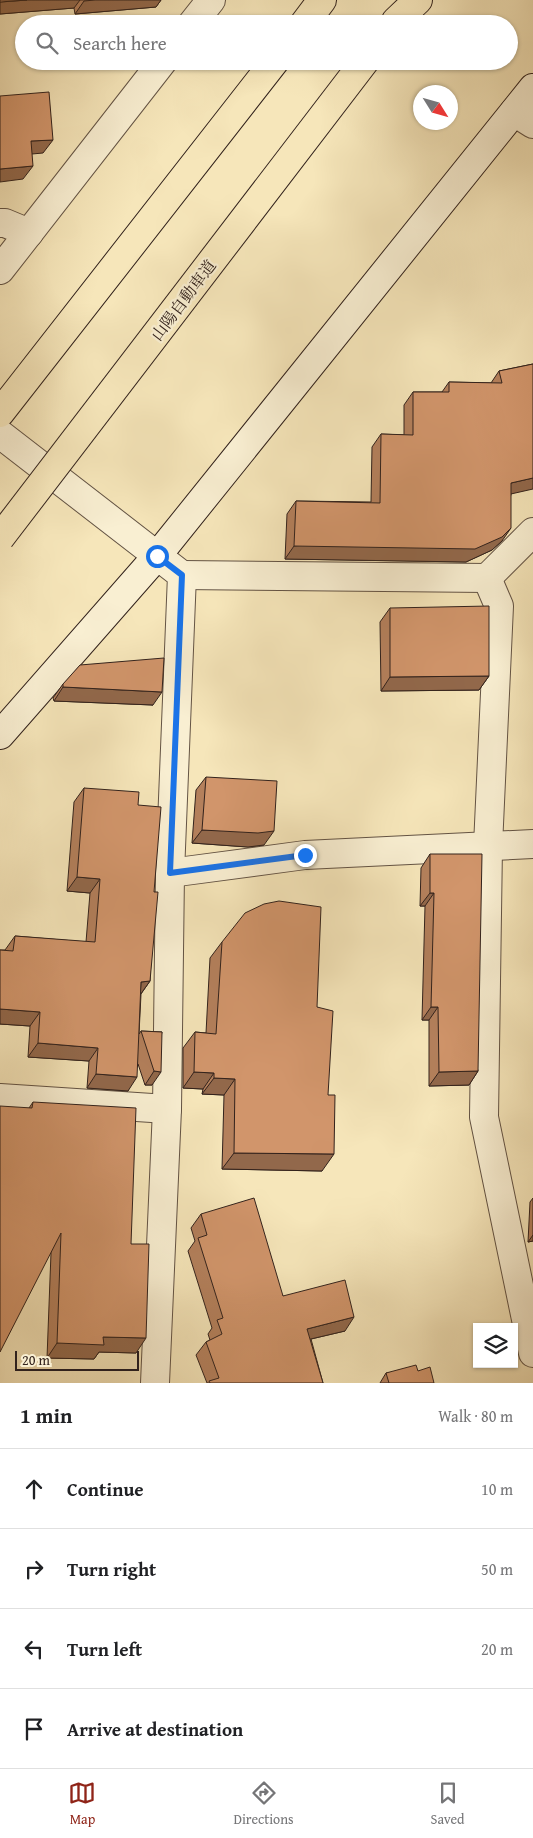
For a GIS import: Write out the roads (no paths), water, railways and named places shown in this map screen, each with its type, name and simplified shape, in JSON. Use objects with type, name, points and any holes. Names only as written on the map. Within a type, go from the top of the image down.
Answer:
[{"type":"highway","points":[[311,15],[322,0]]},
{"type":"highway","points":[[401,15],[412,0]]},
{"type":"highway","points":[[403,15],[418,0]]},
{"type":"highway","points":[[0,412],[267,70]]},
{"type":"highway","name":"山陽自動車道","points":[[0,538],[358,70]]},
{"type":"street","points":[[199,15],[211,0]]},
{"type":"street","points":[[0,270],[156,70]]},
{"type":"street","points":[[0,735],[157,556],[524,118],[533,88]]},
{"type":"street","points":[[0,223],[5,223],[29,233]]},
{"type":"street","points":[[0,434],[182,575],[487,578],[533,532]]},
{"type":"street","points":[[156,1383],[168,1109],[170,873],[182,575]]},
{"type":"street","points":[[487,578],[499,606],[488,846],[484,1117],[533,1353]]},
{"type":"street","points":[[170,873],[305,855],[533,844]]},
{"type":"street","points":[[0,1098],[168,1109]]}]
